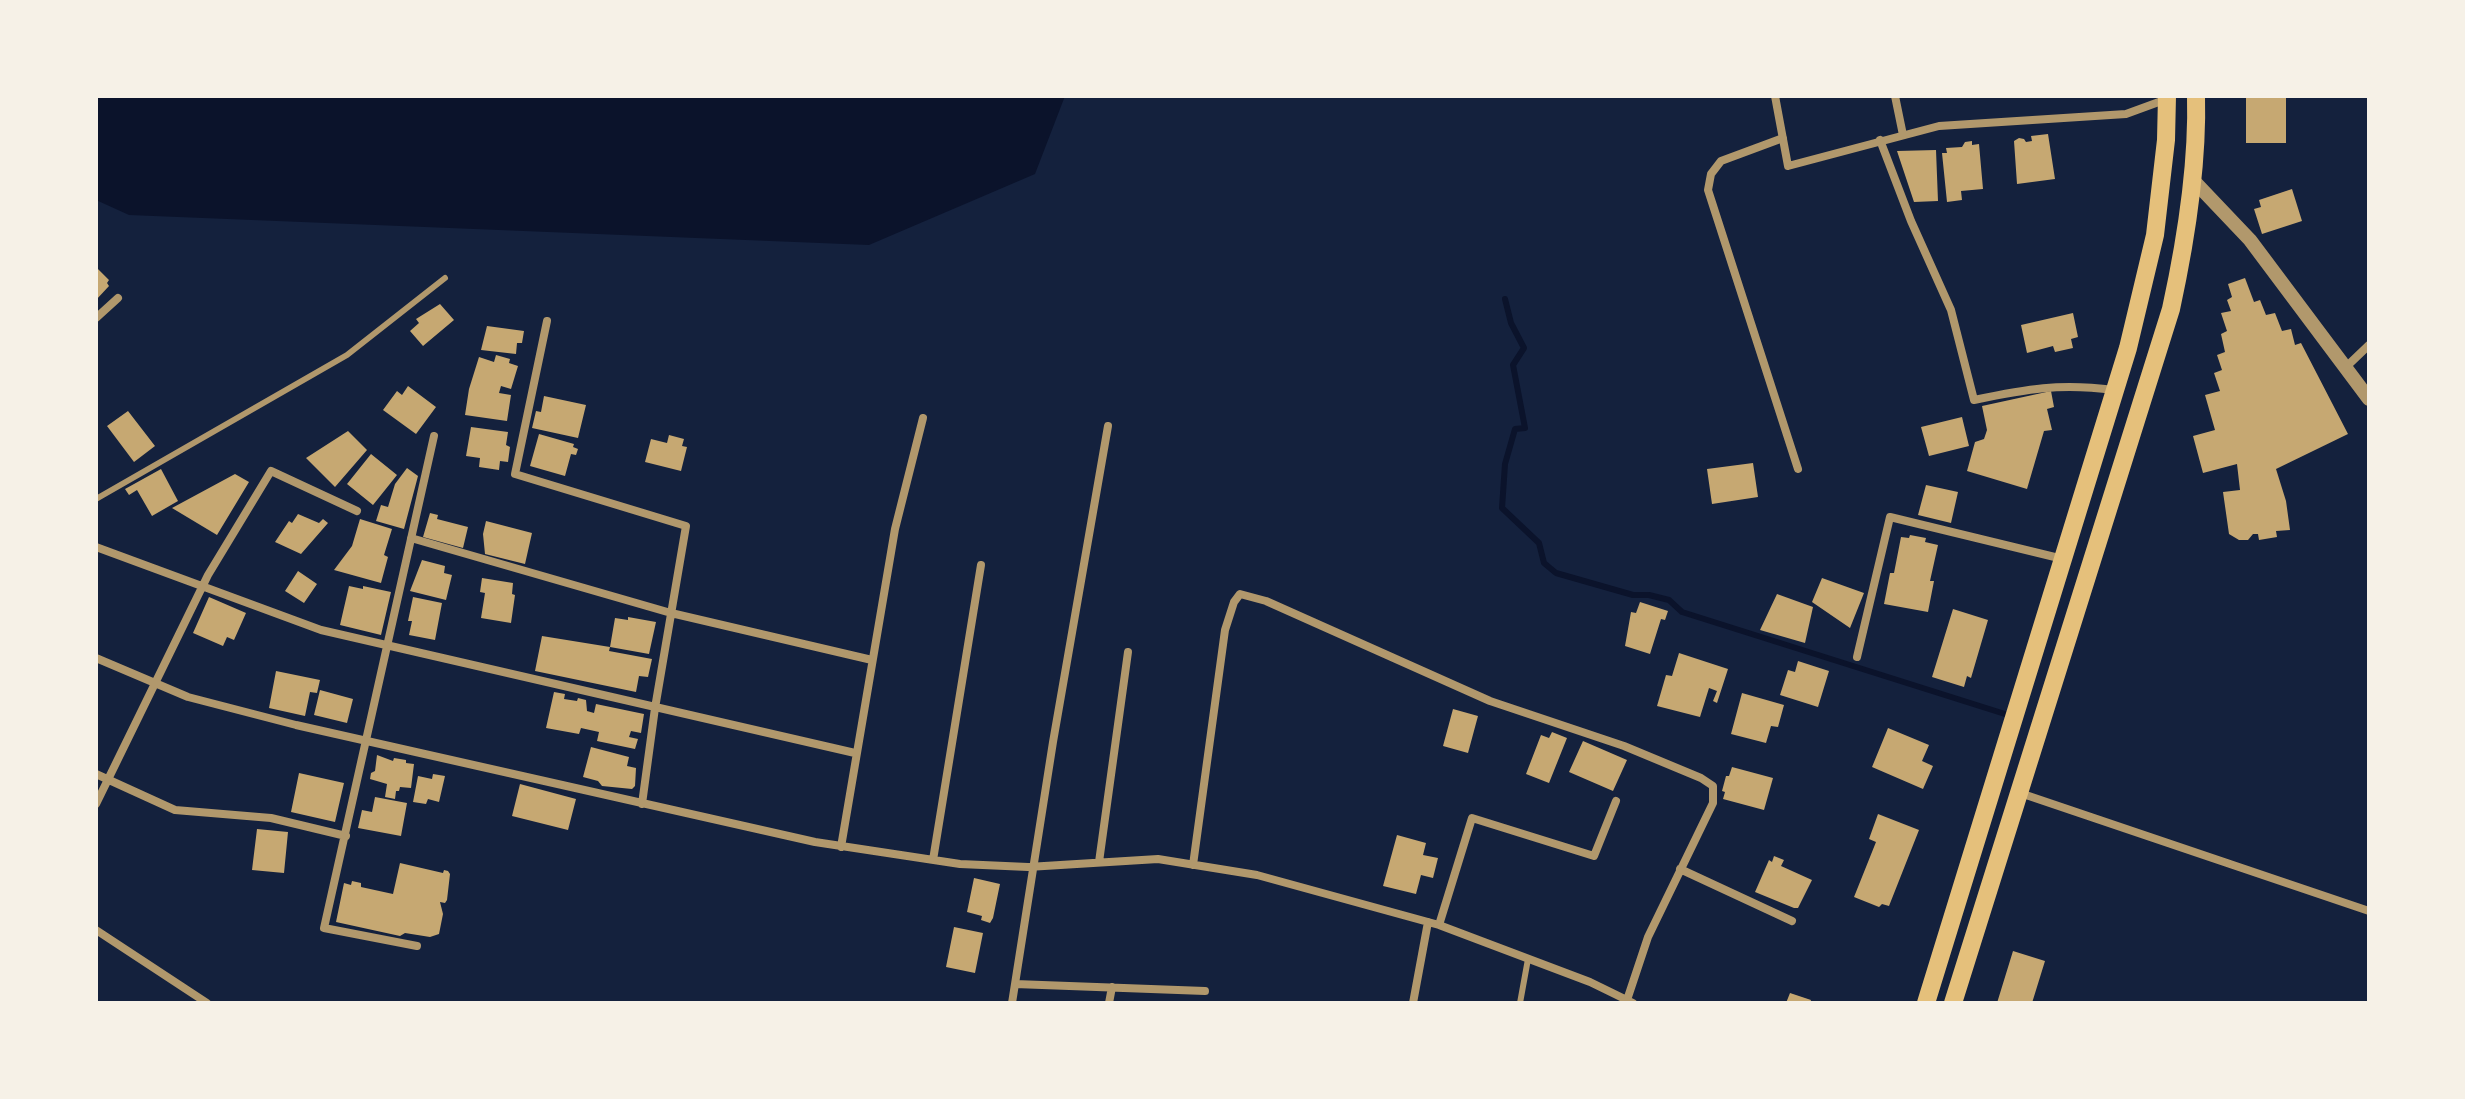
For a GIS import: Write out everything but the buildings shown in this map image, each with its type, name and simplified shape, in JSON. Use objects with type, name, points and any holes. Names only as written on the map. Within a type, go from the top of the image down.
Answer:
[{"type":"highway","points":[[1953,1003],[2171,309],[2183,253],[2192,179],[2196,96]]},
{"type":"highway","points":[[1926,1003],[2128,348],[2155,235],[2166,140],[2167,98]]},
{"type":"street","points":[[1775,96],[1788,166],[1939,126],[2126,114],[2167,98]]},
{"type":"street","points":[[1895,96],[1903,135]]},
{"type":"street","points":[[1783,138],[1721,161],[1711,174],[1708,190],[1798,469]]},
{"type":"street","points":[[1880,140],[1911,221],[1951,310],[1974,400],[2031,388],[2076,385],[2115,390]]},
{"type":"street","points":[[2192,179],[2250,240],[2369,399]]},
{"type":"street","points":[[96,318],[118,298]]},
{"type":"street","points":[[547,321],[515,474],[686,526],[642,804]]},
{"type":"street","points":[[2346,367],[2369,345]]},
{"type":"street","points":[[841,847],[895,529],[923,418]]},
{"type":"street","points":[[1012,1003],[1108,426]]},
{"type":"street","points":[[417,946],[324,928],[434,436]]},
{"type":"street","points":[[96,804],[203,586],[271,471],[357,511]]},
{"type":"street","points":[[1857,657],[1890,517],[2064,559]]},
{"type":"street","points":[[411,538],[671,613],[872,660]]},
{"type":"street","points":[[96,547],[321,630],[855,753]]},
{"type":"street","points":[[933,860],[981,565]]},
{"type":"street","points":[[96,658],[188,697],[642,804],[841,847],[933,860],[1034,866],[1158,859],[1193,865],[1257,875],[1439,925],[1590,982],[1630,1002],[1648,937],[1713,803],[1713,786],[1701,778],[1591,734],[1490,701],[1266,601],[1240,594],[1234,602],[1225,630],[1193,865]]},
{"type":"street","points":[[1099,862],[1128,652]]},
{"type":"street","points":[[96,774],[175,810],[271,818],[346,836]]},
{"type":"street","points":[[2019,793],[2369,911]]},
{"type":"street","points":[[1439,925],[1472,818],[1594,856],[1616,801]]},
{"type":"street","points":[[1680,869],[1792,921]]},
{"type":"street","points":[[1413,1003],[1428,922]]},
{"type":"street","points":[[96,930],[207,1003]]},
{"type":"street","points":[[1015,984],[1205,991]]},
{"type":"street","points":[[1109,1003],[1112,987]]},
{"type":"lane","points":[[96,499],[347,355],[445,278]]},
{"type":"lane","points":[[1520,1003],[1528,959]]},
{"type":"water","points":[[96,96],[1065,96],[1035,174],[869,245],[129,215],[96,200]]},
{"type":"waterway","points":[[1505,299],[1511,323],[1524,348],[1513,365],[1525,428],[1515,429],[1505,464],[1502,508],[1539,543],[1544,563],[1556,573],[1633,595],[1669,600],[1682,612],[2005,714]]}]
